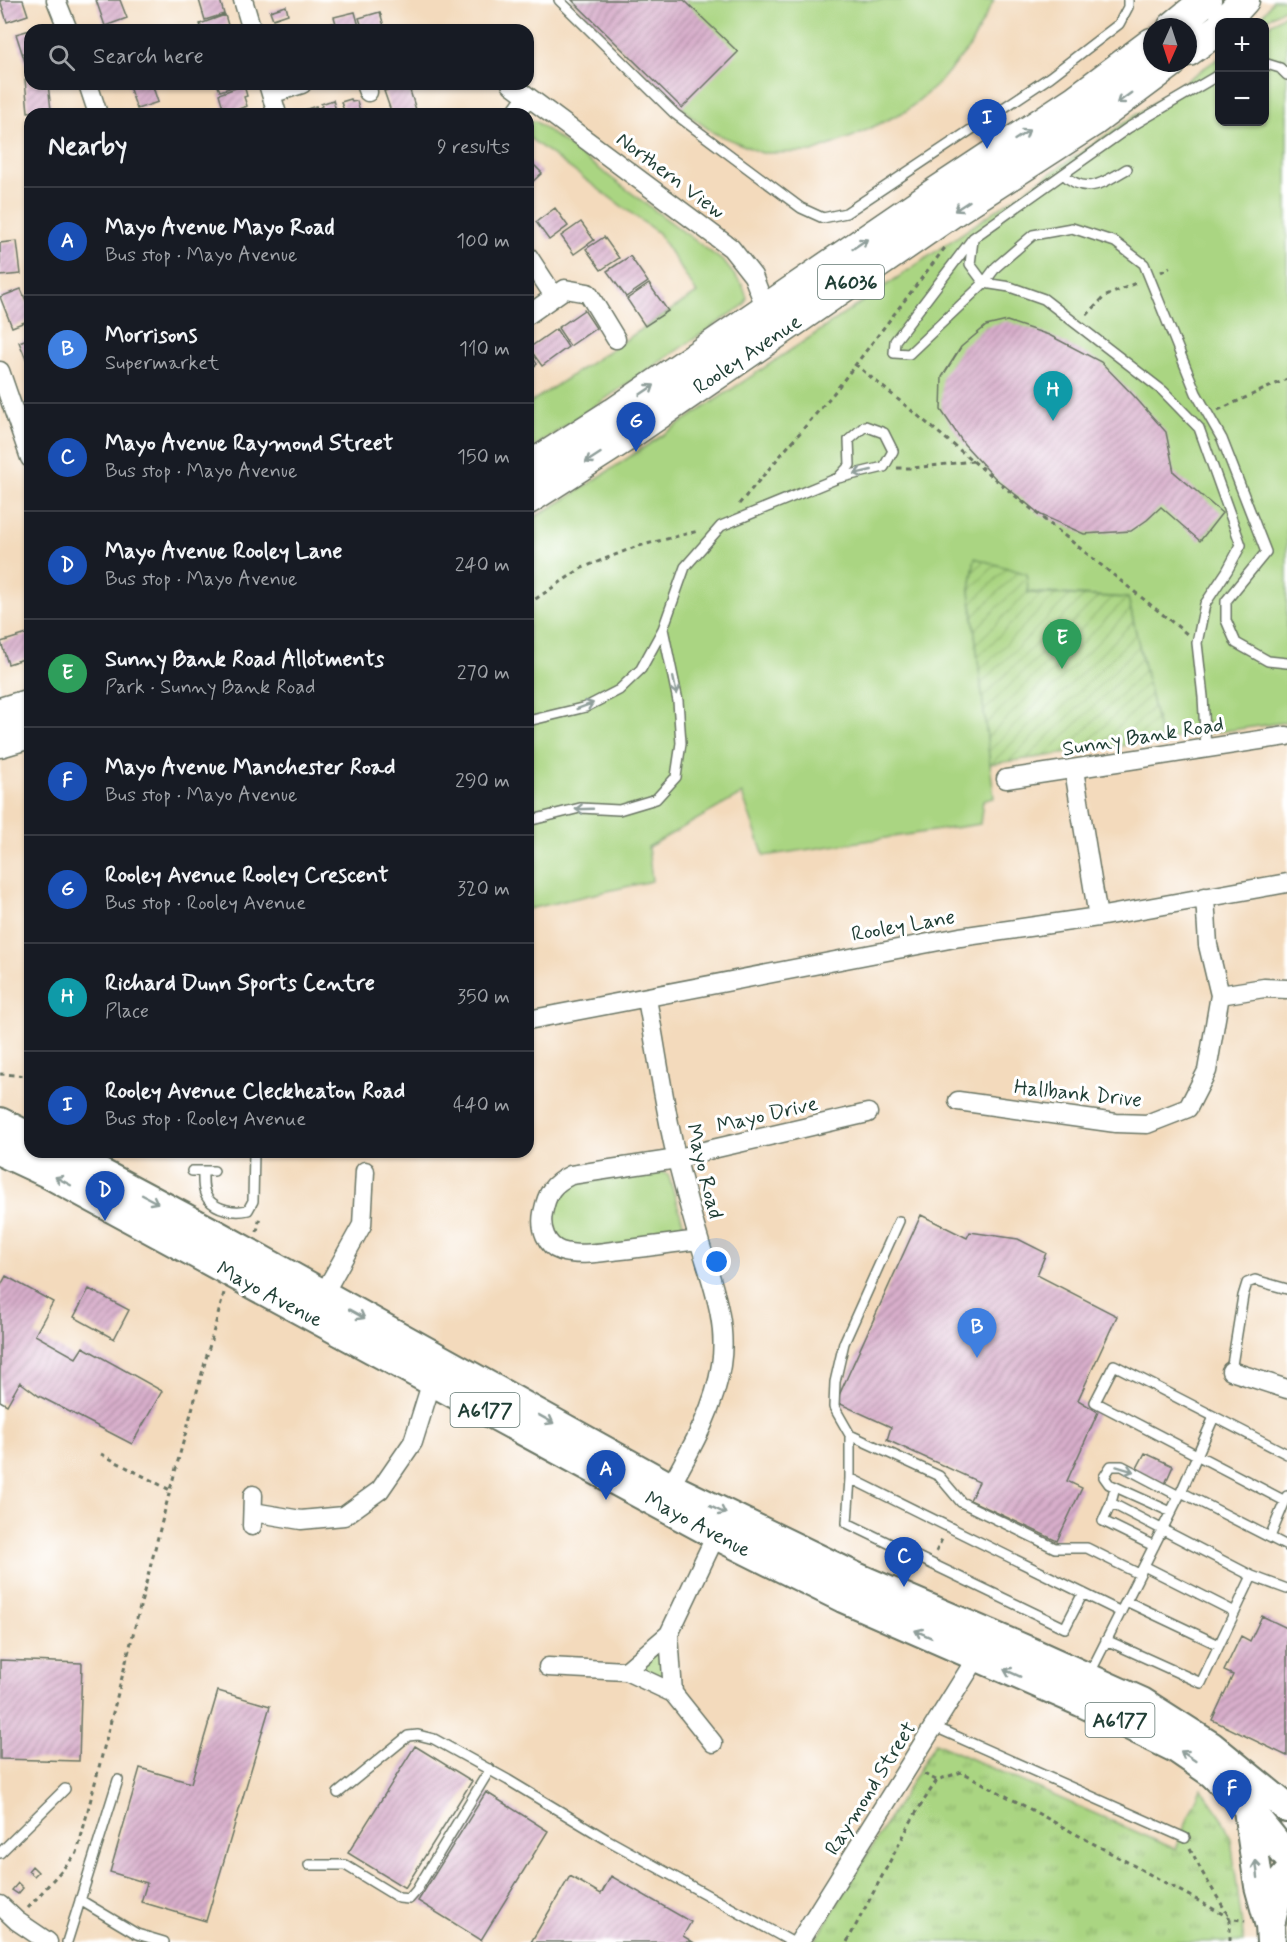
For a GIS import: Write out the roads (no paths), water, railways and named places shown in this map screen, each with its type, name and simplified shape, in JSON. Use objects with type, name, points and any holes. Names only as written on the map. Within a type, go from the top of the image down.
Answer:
[{"type":"highway","points":[[1185,18],[1206,0]]},
{"type":"highway","points":[[1228,18],[1244,0]]},
{"type":"highway","points":[[1197,45],[1215,32]]},
{"type":"highway","name":"Rooley Avenue","points":[[534,464],[614,413],[938,191],[1076,100],[1143,50]]},
{"type":"highway","name":"Rooley Avenue","points":[[534,495],[631,433],[944,218],[1074,150],[1162,72]]},
{"type":"highway","points":[[0,713],[24,706]]},
{"type":"highway","points":[[0,742],[24,735]]},
{"type":"main road","points":[[0,1120],[24,1125]]},
{"type":"main road","points":[[0,1120],[24,1134]]},
{"type":"main road","name":"Mayo Avenue","points":[[0,1151],[45,1172],[716,1535],[843,1598],[1081,1702],[1177,1749],[1212,1773],[1248,1808],[1287,1856]]},
{"type":"main road","name":"Mayo Avenue","points":[[95,1162],[323,1295],[670,1487],[855,1576],[1142,1702],[1211,1746],[1287,1808]]},
{"type":"main road","points":[[1248,1808],[1270,1934]]},
{"type":"main road","points":[[1270,1934],[1280,1882],[1287,1875]]},
{"type":"street","points":[[56,0],[66,24]]},
{"type":"street","points":[[243,0],[250,24]]},
{"type":"street","points":[[90,90],[96,108]]},
{"type":"street","points":[[269,90],[275,108]]},
{"type":"street","name":"Northern View","points":[[518,90],[731,248],[753,276],[766,309]]},
{"type":"street","points":[[519,108],[527,97]]},
{"type":"street","points":[[534,265],[554,296]]},
{"type":"street","points":[[534,311],[565,289],[588,293],[616,339]]},
{"type":"street","points":[[0,371],[24,441]]},
{"type":"street","name":"Sunny Bank Road","points":[[1006,779],[1287,736]]},
{"type":"street","points":[[1074,770],[1098,917]]},
{"type":"street","name":"Rooley Lane","points":[[534,1019],[960,937],[1098,917],[1287,883]]},
{"type":"street","name":"Hallbank Drive","points":[[958,1101],[1116,1123],[1147,1124],[1188,1108],[1207,1071],[1220,995],[1208,945],[1205,897]]},
{"type":"street","points":[[1220,995],[1264,988],[1287,989]]},
{"type":"street","name":"Mayo Road","points":[[646,999],[677,1159],[699,1240],[714,1284],[720,1315],[721,1365],[709,1408],[692,1448],[670,1487]]},
{"type":"street","name":"Mayo Drive","points":[[699,1240],[585,1254],[560,1251],[548,1241],[542,1227],[546,1198],[555,1182],[571,1175],[677,1159],[868,1113]]},
{"type":"street","points":[[323,1295],[362,1225],[365,1171]]},
{"type":"street","points":[[1231,1371],[1287,1389]]},
{"type":"street","points":[[253,1511],[301,1520],[344,1516],[380,1491],[412,1442],[432,1381]]},
{"type":"street","points":[[626,1671],[669,1634],[716,1535]]},
{"type":"street","points":[[669,1634],[673,1693]]},
{"type":"street","name":"Raymond Street","points":[[799,1942],[935,1727],[976,1657]]},
{"type":"street","points":[[548,1667],[626,1671],[673,1693],[713,1743]]},
{"type":"street","points":[[0,1905],[17,1921],[48,1942]]},
{"type":"lane","points":[[559,0],[675,114],[801,208],[823,218],[846,213],[1050,77],[1119,24],[1130,2]]},
{"type":"lane","points":[[1269,65],[1280,68],[1287,75]]},
{"type":"lane","points":[[1215,77],[1128,128],[1074,150],[1063,174],[973,238],[895,341],[894,353],[909,354],[984,283],[996,267],[1033,235],[1072,228],[1115,242],[1144,264],[1196,393],[1221,439],[1266,552],[1226,601],[1226,620],[1236,643],[1268,661],[1287,663]]},
{"type":"lane","points":[[1063,174],[1073,184],[1085,186],[1102,183],[1127,169]]},
{"type":"lane","points":[[973,238],[970,264],[984,283],[1010,287],[1044,299],[1163,391],[1199,428],[1241,545],[1205,604],[1197,642],[1206,748]]},
{"type":"lane","points":[[1199,428],[1208,415]]},
{"type":"lane","points":[[534,720],[586,707],[619,690],[641,669],[663,629],[686,567],[721,526],[838,478],[884,467],[893,451],[884,433],[865,426],[849,440],[850,465],[838,478]]},
{"type":"lane","points":[[534,820],[580,808],[619,810],[656,799],[676,777],[681,732],[678,701],[663,629]]},
{"type":"lane","points":[[203,1171],[203,1188],[208,1199],[221,1208],[239,1212],[248,1210],[253,1201],[254,1158]]},
{"type":"lane","points":[[192,1171],[214,1171]]},
{"type":"lane","points":[[900,1221],[844,1343],[837,1372],[834,1407],[850,1435],[850,1478],[846,1523],[1065,1628],[1083,1593]]},
{"type":"lane","points":[[1231,1371],[1247,1283],[1255,1280],[1287,1289]]},
{"type":"lane","points":[[1270,1537],[1286,1499],[1095,1402],[1114,1365],[1287,1454]]},
{"type":"lane","points":[[1088,1678],[1180,1494],[1214,1417]]},
{"type":"lane","points":[[850,1435],[939,1476],[961,1502],[1055,1548],[1087,1548],[1235,1612]]},
{"type":"lane","points":[[1171,1512],[1109,1484],[1104,1477],[1112,1466],[1122,1466],[1287,1546]]},
{"type":"lane","points":[[850,1478],[1121,1612]]},
{"type":"lane","points":[[1115,1487],[1103,1521],[1154,1546]]},
{"type":"lane","points":[[1111,1503],[1252,1576],[1287,1589]]},
{"type":"lane","points":[[1106,1640],[1201,1683],[1252,1576]]},
{"type":"lane","points":[[1126,1602],[1219,1646]]},
{"type":"lane","points":[[935,1727],[1185,1838]]},
{"type":"lane","points":[[338,1793],[408,1736],[418,1735],[434,1739],[606,1839],[792,1942]]},
{"type":"lane","points":[[309,1865],[345,1864],[399,1898],[409,1899],[490,1770]]},
{"type":"lane","points":[[67,1942],[118,1780]]},
{"type":"lane","points":[[0,1852],[65,1789]]},
{"type":"lane","points":[[80,1900],[136,1934],[164,1942]]},
{"type":"place","name":"Rooley Avenue Cleckheaton Road","points":[[987,149]]},
{"type":"place","name":"Richard Dunn Sports Centre","points":[[1053,421]]},
{"type":"place","name":"Rooley Avenue Rooley Crescent","points":[[636,452]]},
{"type":"place","name":"Sunny Bank Road Allotments","points":[[1062,669]]},
{"type":"place","name":"Mayo Avenue Rooley Lane","points":[[105,1221]]},
{"type":"place","name":"Morrisons","points":[[977,1358]]},
{"type":"place","name":"Mayo Avenue Mayo Road","points":[[606,1500]]},
{"type":"place","name":"Mayo Avenue Raymond Street","points":[[904,1587]]},
{"type":"place","name":"Mayo Avenue Manchester Road","points":[[1232,1820]]}]
